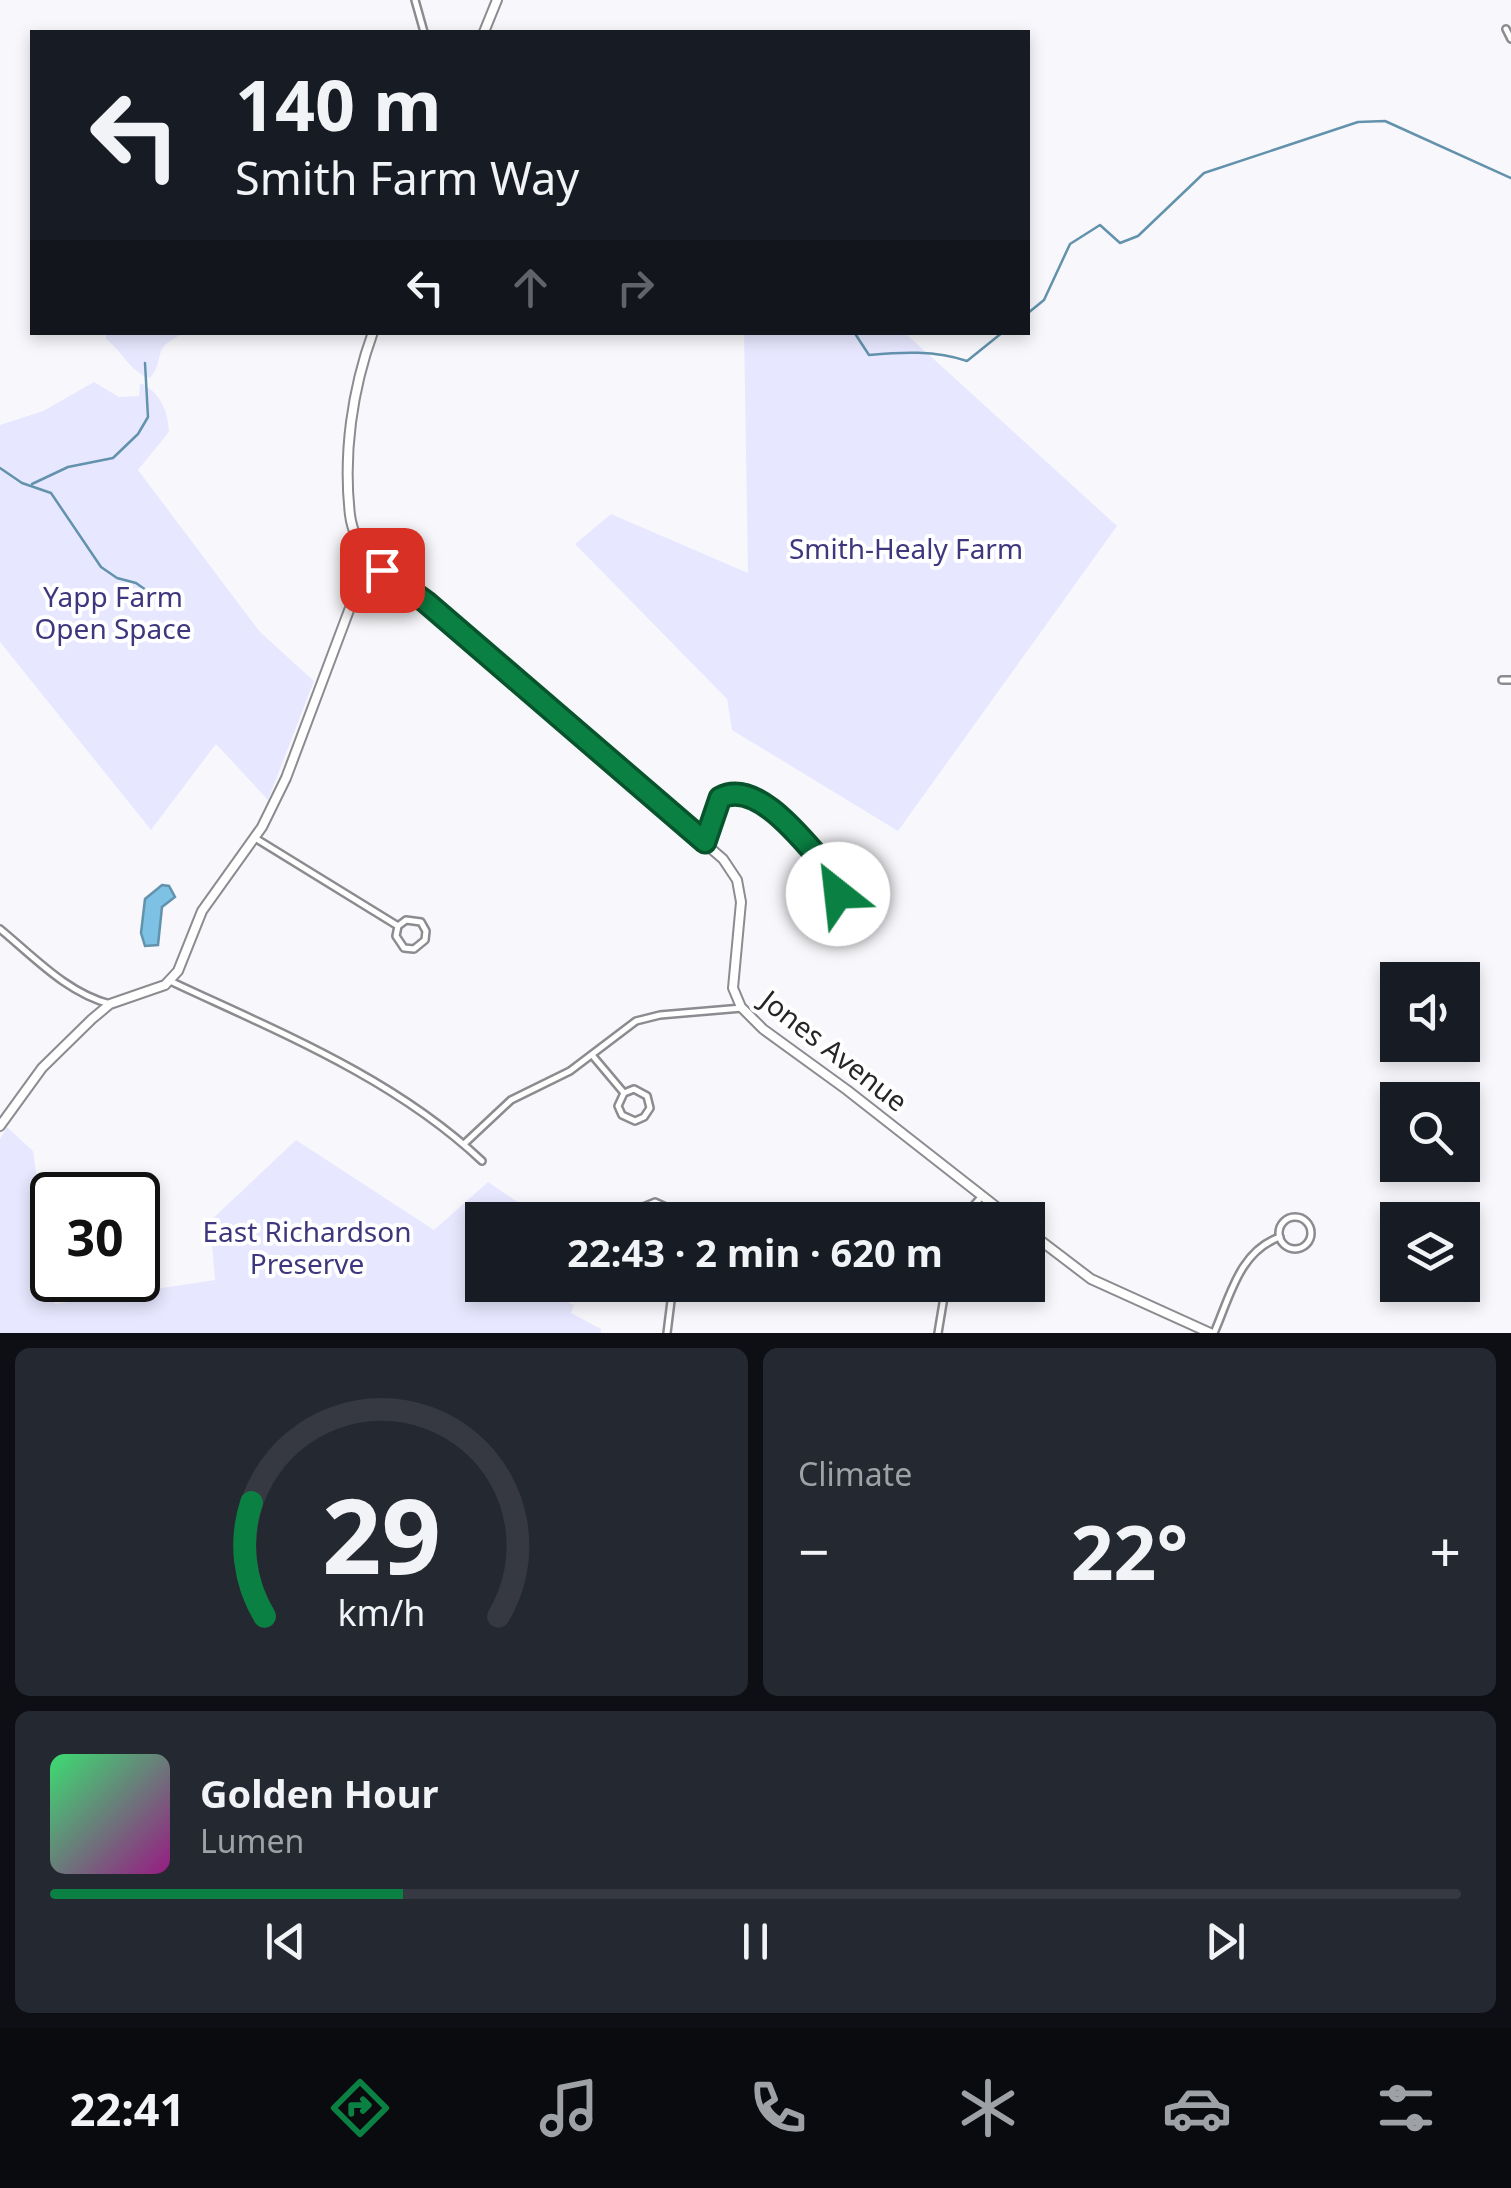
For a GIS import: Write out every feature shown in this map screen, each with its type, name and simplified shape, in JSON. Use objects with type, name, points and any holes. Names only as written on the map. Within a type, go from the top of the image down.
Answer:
[{"type":"street","points":[[414,0],[423,30]]},
{"type":"street","points":[[485,30],[498,0]]},
{"type":"street","points":[[1506,29],[1511,38]]},
{"type":"street","points":[[0,1126],[42,1068],[110,1004],[140,996],[178,971],[210,898],[255,838],[286,778],[364,574],[364,556],[351,526],[347,494],[354,396],[372,335]]},
{"type":"street","name":"Jones Avenue","points":[[364,556],[426,602],[723,859],[736,880],[742,902],[733,988],[742,1008],[762,1028],[990,1202]]},
{"type":"street","points":[[1502,680],[1511,680]]},
{"type":"street","points":[[705,842],[720,798],[740,793],[785,820],[826,866]]},
{"type":"street","points":[[255,838],[398,926]]},
{"type":"street","points":[[835,862],[849,866],[854,876],[849,890],[838,894],[828,891],[821,876],[826,866],[835,862]]},
{"type":"street","points":[[406,920],[416,920],[426,930],[425,940],[414,949],[404,948],[396,936],[398,926],[406,920]]},
{"type":"street","points":[[0,929],[75,990],[110,1004]]},
{"type":"street","points":[[169,980],[328,1055],[420,1111],[482,1162]]},
{"type":"street","points":[[464,1144],[511,1100],[559,1078],[630,1024],[644,1018],[742,1008]]},
{"type":"street","points":[[592,1055],[624,1093]]},
{"type":"street","points":[[634,1089],[645,1093],[650,1102],[644,1118],[635,1121],[622,1115],[618,1106],[624,1093],[634,1089]]},
{"type":"street","points":[[977,1202],[982,1196]]},
{"type":"street","points":[[1289,1218],[1302,1218],[1310,1228],[1309,1240],[1300,1248],[1288,1246],[1280,1237],[1280,1227],[1289,1218]]},
{"type":"street","points":[[1045,1245],[1090,1279],[1212,1333],[1249,1255],[1261,1244],[1280,1237]]},
{"type":"street","points":[[667,1333],[671,1302]]},
{"type":"street","points":[[938,1333],[943,1302]]},
{"type":"green space","points":[[106,335],[182,335],[163,348],[150,378],[132,367]]},
{"type":"green space","name":"Smith-Healy Farm","points":[[744,335],[907,335],[1117,526],[898,831],[732,730],[727,699],[575,544],[611,514],[748,573]]},
{"type":"green space","name":"Yapp Farm Open Space","points":[[94,382],[119,397],[139,396],[140,383],[158,397],[165,409],[169,432],[138,470],[260,632],[314,681],[268,800],[216,744],[151,830],[0,642],[0,425],[43,411]]},
{"type":"green space","name":"East Richardson Preserve","points":[[7,1127],[33,1151],[36,1172],[30,1172],[30,1302],[160,1302],[160,1288],[215,1280],[210,1221],[296,1140],[434,1230],[465,1202],[465,1302],[567,1302],[574,1305],[571,1313],[601,1329],[601,1333],[0,1333],[0,1139]]},
{"type":"green space","name":"East Richardson Preserve","points":[[488,1182],[517,1202],[466,1202]]},
{"type":"water","points":[[162,885],[169,886],[175,897],[162,907],[158,945],[145,946],[141,933],[145,899]]},
{"type":"waterway","points":[[1030,311],[1044,300],[1070,244],[1100,225],[1120,243],[1138,236],[1204,173],[1358,122],[1385,121],[1511,178]]},
{"type":"waterway","points":[[856,335],[869,355],[930,353],[967,361],[999,335]]},
{"type":"waterway","points":[[32,484],[68,467],[113,458],[138,434],[148,417],[145,363]]},
{"type":"waterway","points":[[0,468],[22,483],[51,493],[101,567],[117,578],[136,583],[167,605]]},
{"type":"route","points":[[382,570],[426,602],[705,842],[720,798],[740,793],[785,820],[826,866],[821,876],[824,887],[838,894]]}]
